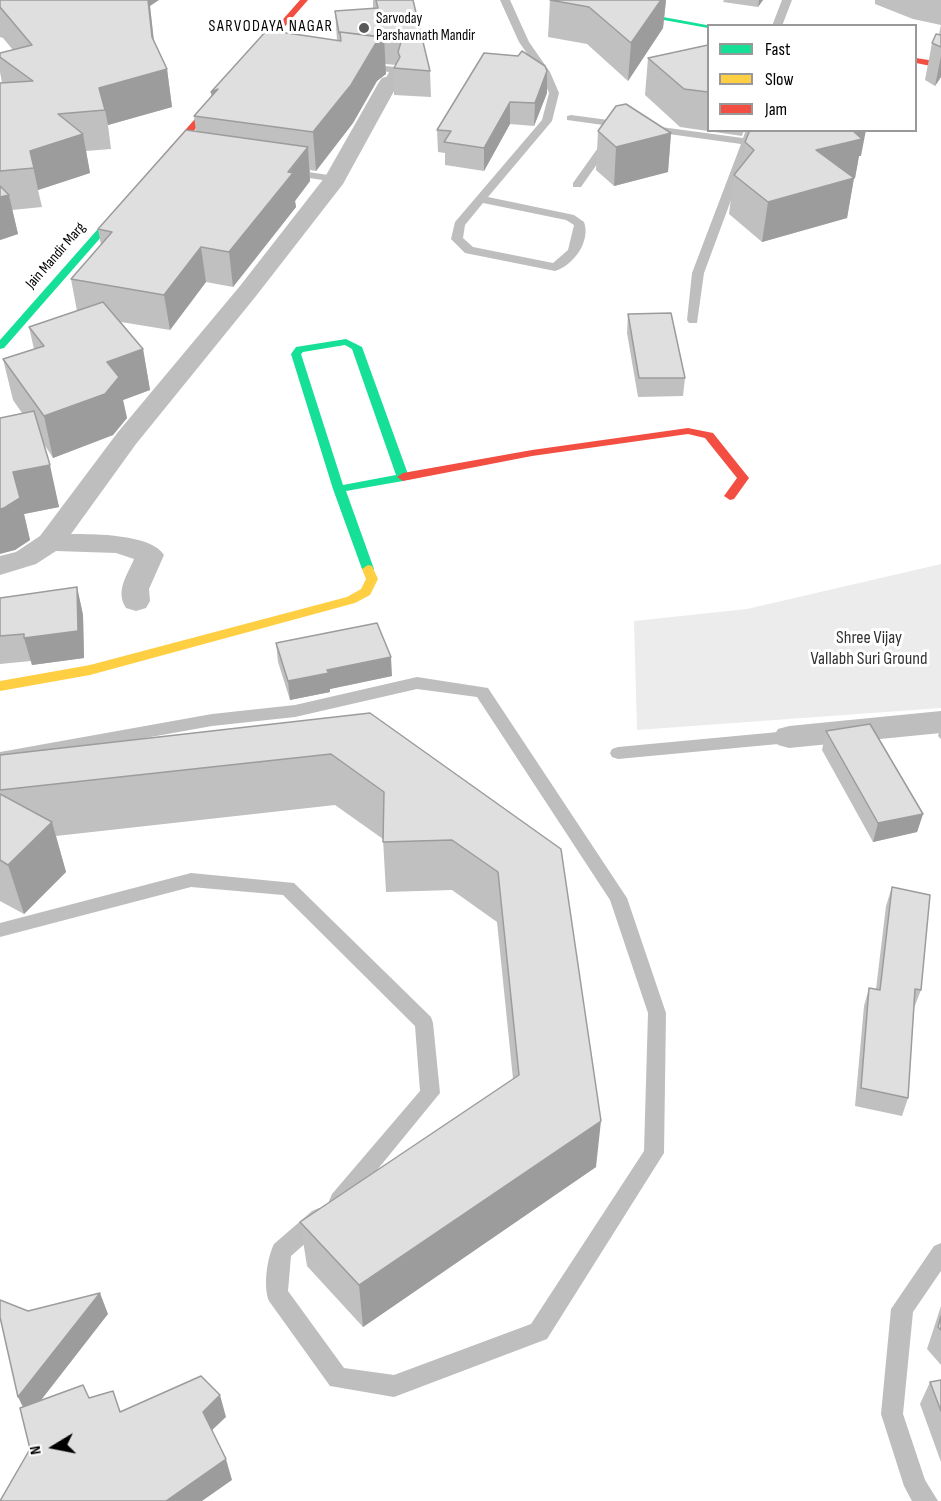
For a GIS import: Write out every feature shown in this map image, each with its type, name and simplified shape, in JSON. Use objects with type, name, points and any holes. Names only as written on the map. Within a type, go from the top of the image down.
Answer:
[{"type":"street","points":[[557,0],[707,26]]},
{"type":"street","points":[[277,5],[300,4]]},
{"type":"street","name":"Jain Mandir Marg","points":[[0,346],[121,208],[173,156],[217,100],[261,54],[300,4]]},
{"type":"street","points":[[241,46],[261,54]]},
{"type":"street","points":[[917,61],[941,65]]},
{"type":"street","points":[[0,566],[26,558],[50,543],[128,438],[248,291],[335,179],[389,82]]},
{"type":"street","points":[[197,96],[217,100]]},
{"type":"street","points":[[101,204],[121,208]]},
{"type":"street","points":[[0,686],[90,670],[351,600],[366,592],[372,579],[339,489],[296,354],[300,349],[346,342],[357,347],[404,477]]},
{"type":"street","points":[[339,489],[532,453],[688,431],[709,435],[738,469],[743,478],[730,496]]},
{"type":"street","points":[[50,543],[118,544],[150,555],[135,589],[136,601]]},
{"type":"street","points":[[789,737],[941,722]]},
{"type":"lane","points":[[481,199],[570,217],[580,224],[580,240],[567,261],[555,267],[469,250],[457,239],[459,224],[547,121],[554,93],[545,72],[524,42],[505,0]]},
{"type":"lane","points":[[778,24],[787,0]]},
{"type":"lane","points":[[349,65],[396,70],[389,82]]},
{"type":"lane","points":[[571,118],[750,136],[698,273],[693,320]]},
{"type":"lane","points":[[577,184],[620,124]]},
{"type":"lane","points":[[279,171],[335,179]]},
{"type":"lane","points":[[0,758],[212,720],[295,711],[417,683],[482,692],[618,898],[657,1013],[654,1153],[539,1332],[394,1386],[339,1378],[278,1293],[281,1251],[345,1196],[430,1094],[424,1023],[288,888],[191,880],[0,930]]},
{"type":"lane","points":[[618,753],[789,737]]},
{"type":"lane","points":[[926,1501],[916,1486],[892,1414],[902,1309],[941,1253]]},
{"type":"green space","name":"Shree Vijay Vallabh Suri Ground","points":[[941,564],[941,708],[637,730],[634,621],[747,609]]},
{"type":"building","points":[[0,0],[148,0],[152,37],[167,69],[99,88],[105,110],[58,114],[83,134],[30,151],[34,168],[0,171],[0,83],[33,81],[0,57],[0,53],[32,45],[0,7]]},
{"type":"building","points":[[376,0],[413,0],[430,71],[394,68],[400,57],[398,52],[401,42],[395,39],[339,33],[335,11],[378,8]]},
{"type":"building","points":[[550,0],[661,0],[631,43],[589,7]]},
{"type":"building","points":[[267,30],[341,41],[340,32],[384,37],[376,43],[351,85],[313,132],[194,116],[218,89],[211,92]]},
{"type":"building","points":[[936,34],[941,35],[941,47],[932,43]]},
{"type":"building","points":[[707,45],[707,92],[684,89],[648,58]]},
{"type":"building","points":[[522,51],[545,66],[547,71],[535,103],[510,102],[484,148],[444,142],[451,131],[437,130],[484,53],[518,56]]},
{"type":"building","points":[[626,104],[671,133],[616,147],[598,131],[616,106]]},
{"type":"building","points":[[186,130],[308,147],[288,172],[293,173],[229,252],[201,247],[164,295],[71,279],[112,232],[98,229]]},
{"type":"building","points":[[749,132],[854,132],[862,139],[816,150],[854,178],[768,202],[734,175],[754,150],[745,142]]},
{"type":"building","points":[[0,186],[9,195],[0,197]]},
{"type":"building","points":[[103,302],[143,349],[107,362],[119,377],[105,394],[44,416],[3,359],[44,346],[29,327]]},
{"type":"building","points":[[671,313],[685,378],[639,378],[628,314]]},
{"type":"building","points":[[34,411],[50,465],[13,472],[20,498],[0,509],[0,418]]},
{"type":"building","points":[[77,587],[78,631],[24,638],[24,634],[0,636],[0,598]]},
{"type":"building","points":[[377,623],[391,657],[327,670],[329,673],[288,681],[276,643]]},
{"type":"building","points":[[370,713],[561,849],[601,1121],[359,1285],[300,1222],[519,1075],[498,872],[452,840],[383,842],[384,792],[331,754],[0,790],[0,755]]},
{"type":"building","points":[[870,724],[923,814],[878,823],[826,731]]},
{"type":"building","points":[[0,794],[52,822],[8,865],[0,860]]},
{"type":"building","points":[[892,887],[930,895],[921,990],[915,989],[908,1098],[861,1088],[869,988],[880,990]]},
{"type":"building","points":[[100,1293],[18,1397],[0,1317],[0,1300],[28,1311]]},
{"type":"building","points":[[201,1376],[220,1395],[203,1412],[226,1459],[166,1501],[0,1501],[30,1449],[20,1408],[83,1385],[89,1398],[113,1391],[120,1412]]},
{"type":"building","points":[[941,1380],[941,1411],[930,1382]]},
{"type":"traffic: fast","points":[[557,0],[707,26]]},
{"type":"traffic: fast","points":[[0,346],[167,156]]},
{"type":"traffic: fast","points":[[339,489],[403,477],[357,347],[346,342],[300,349],[296,354],[339,489],[368,569]]},
{"type":"traffic: slow","points":[[0,686],[90,670],[351,600],[366,592],[372,579],[368,569]]},
{"type":"traffic: jam","points":[[167,156],[304,0]]},
{"type":"traffic: jam","points":[[917,61],[941,65]]},
{"type":"traffic: jam","points":[[403,477],[532,453],[688,431],[709,435],[743,478],[730,496]]},
{"type":"place","name":"Sarvoday Parshavnath Mandir","points":[[364,28]]},
{"type":"district","name":"SARVODAYA NAGAR","points":[[271,27]]}]
